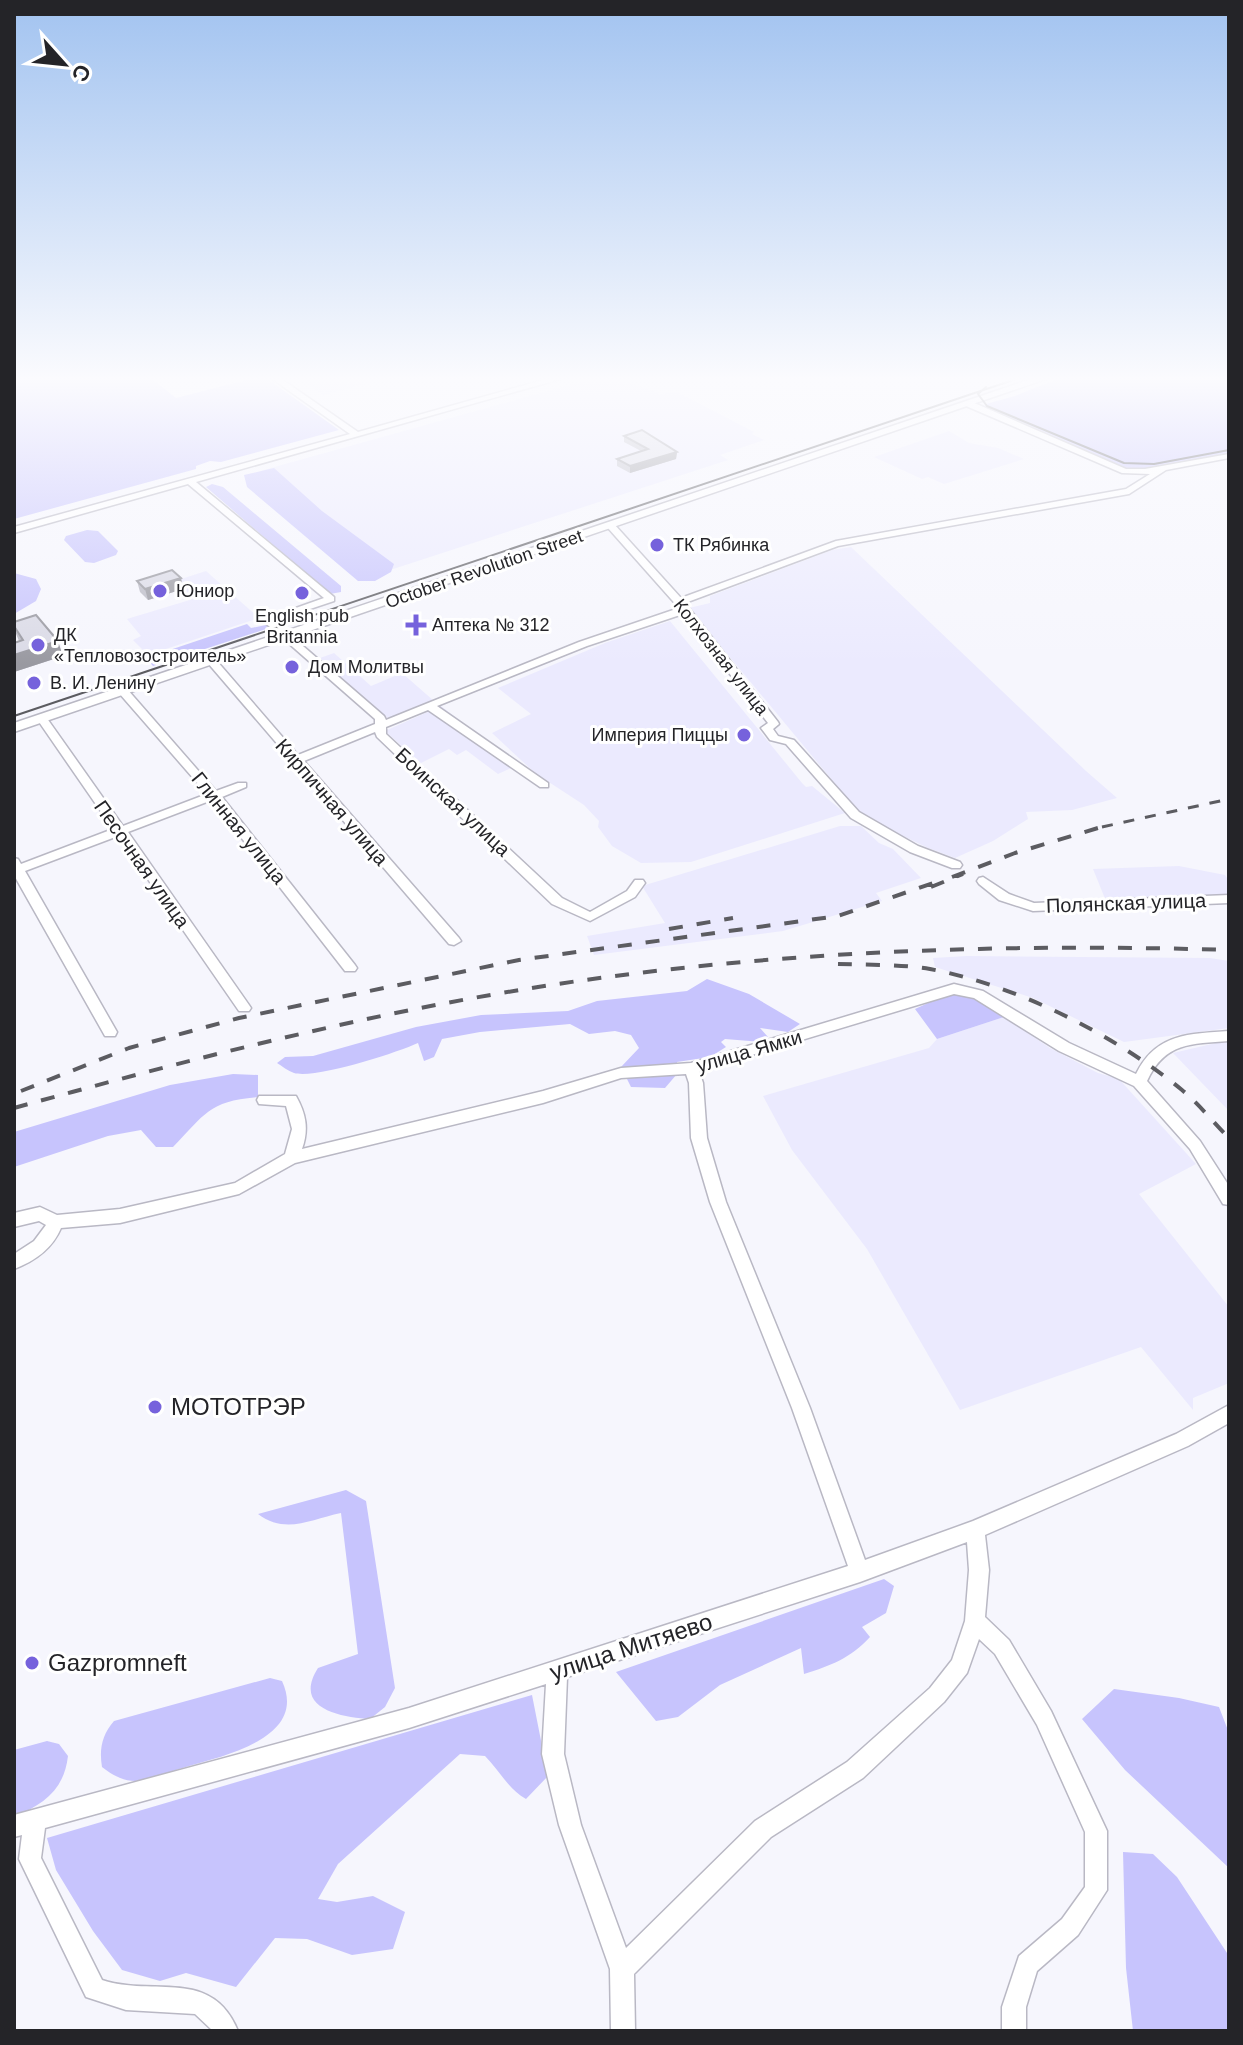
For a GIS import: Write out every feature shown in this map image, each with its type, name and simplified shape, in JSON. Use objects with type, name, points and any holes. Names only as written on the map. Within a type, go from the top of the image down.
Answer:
[{"type":"main road","name":"October Revolution Street","points":[[14,728],[765,473]]},
{"type":"street","points":[[14,530],[221,473]]},
{"type":"street","points":[[295,760],[836,544],[1129,491],[1156,473]]},
{"type":"street","points":[[191,482],[331,599],[267,620],[285,637]]},
{"type":"street","name":"Колхозная улица","points":[[611,526],[681,606],[774,724],[767,728],[774,738],[790,742],[855,815],[902,843],[956,865]]},
{"type":"street","name":"Боинская улица","points":[[285,637],[380,718],[381,735],[557,901],[590,917],[631,894],[639,883]]},
{"type":"street","name":"Кирпичная улица","points":[[212,662],[454,941]]},
{"type":"street","name":"Глинная улица","points":[[123,691],[214,795],[350,968]]},
{"type":"street","points":[[428,705],[544,785]]},
{"type":"street","name":"Песочная улица","points":[[42,719],[244,1008]]},
{"type":"street","points":[[110,1032],[15,867],[119,832],[242,785]]},
{"type":"street","name":"Полянская улица","points":[[983,881],[1004,897],[1033,907],[1229,899]]},
{"type":"street","name":"улица Ямки","points":[[14,1220],[40,1214],[55,1222],[120,1216],[239,1188],[291,1158],[543,1097],[621,1073],[691,1068],[954,989],[978,994],[1064,1047],[1139,1082]]},
{"type":"street","points":[[1229,1036],[1178,1041],[1157,1051],[1146,1064],[1139,1082],[1195,1145],[1229,1199]]},
{"type":"street","points":[[691,1068],[696,1083],[699,1138],[718,1202],[801,1408],[860,1572]]},
{"type":"street","points":[[264,1100],[291,1100],[297,1112],[301,1125],[291,1158]]},
{"type":"street","points":[[14,1262],[43,1245],[53,1234],[55,1222]]},
{"type":"street","name":"улица Митяево","points":[[25,1824],[324,1743],[860,1572],[975,1530],[1182,1440],[1229,1413]]},
{"type":"street","points":[[622,1969],[763,1829],[855,1770],[937,1695],[960,1666],[975,1621],[979,1570],[975,1530]]},
{"type":"street","points":[[975,1621],[1002,1647],[1044,1718],[1096,1831],[1096,1890],[1070,1927],[1027,1964],[1014,2007],[1014,2031]]},
{"type":"street","points":[[557,1671],[553,1754],[570,1825],[622,1969],[623,2031]]},
{"type":"street","points":[[25,1824],[30,1859],[94,1989],[130,1999],[194,1999],[219,2016],[226,2031]]},
{"type":"shaded area","points":[[14,473],[180,473],[14,519]]},
{"type":"shaded area","points":[[263,473],[687,473],[387,571]]},
{"type":"shaded area","points":[[280,473],[322,511],[394,564],[391,572],[375,581],[358,581],[247,487],[244,475]]},
{"type":"shaded area","points":[[910,473],[978,473],[944,484],[928,477],[922,479]]},
{"type":"shaded area","points":[[212,484],[223,487],[341,586],[341,592],[330,594],[206,487]]},
{"type":"shaded area","points":[[87,530],[98,531],[118,551],[116,555],[94,563],[85,562],[64,540],[66,536]]},
{"type":"shaded area","points":[[851,547],[1117,798],[1072,810],[1026,812],[1028,819],[993,841],[955,858],[862,816],[689,608],[710,603],[710,596],[832,550]]},
{"type":"shaded area","points":[[206,571],[259,618],[148,655],[133,640],[141,636],[127,619],[193,599],[175,581]]},
{"type":"shaded area","points":[[14,573],[36,579],[41,589],[36,601],[14,614]]},
{"type":"shaded area","points":[[670,621],[802,783],[806,787],[812,786],[845,813],[691,862],[641,863],[612,846],[598,827],[599,821],[584,805],[535,773],[492,733],[531,714],[498,688],[605,643]]},
{"type":"shaded area","points":[[247,624],[251,628],[266,625],[269,628],[153,666],[146,658]]},
{"type":"shaded area","points":[[334,653],[371,686],[402,673],[434,701],[402,715],[384,718],[320,658]]},
{"type":"shaded area","points":[[441,706],[518,765],[498,774],[466,750],[457,755],[449,749],[421,763],[385,731]]},
{"type":"shaded area","points":[[840,826],[861,826],[879,843],[893,849],[921,878],[876,893],[882,901],[783,931],[594,955],[587,936],[665,923],[642,886]]},
{"type":"shaded area","points":[[1179,866],[1225,875],[1229,881],[1229,896],[1106,901],[1093,869]]},
{"type":"shaded area","points":[[933,958],[1210,958],[1229,961],[1229,1028],[1124,1042],[1033,998],[935,967]]},
{"type":"shaded area","points":[[707,979],[749,994],[800,1024],[788,1032],[760,1028],[768,1037],[762,1042],[725,1039],[721,1042],[726,1047],[710,1057],[677,1062],[677,1074],[665,1088],[631,1087],[621,1067],[639,1048],[631,1035],[615,1031],[589,1034],[570,1024],[480,1032],[442,1039],[434,1057],[424,1061],[418,1043],[320,1072],[294,1073],[277,1063],[285,1057],[313,1056],[416,1027],[481,1015],[568,1011],[597,1001],[687,991]]},
{"type":"shaded area","points":[[952,992],[986,999],[1004,1017],[937,1039],[915,1009]]},
{"type":"shaded area","points":[[1004,1017],[1050,1048],[1098,1073],[1119,1079],[1196,1164],[1139,1194],[1229,1307],[1229,1383],[1193,1398],[1193,1410],[1141,1347],[960,1410],[867,1249],[792,1150],[763,1096],[929,1048],[937,1039]]},
{"type":"shaded area","points":[[1229,1040],[1229,1111],[1173,1053]]},
{"type":"shaded area","points":[[233,1074],[258,1075],[258,1097],[229,1102],[209,1111],[173,1147],[156,1147],[141,1130],[108,1136],[14,1167],[14,1132],[170,1085]]},
{"type":"shaded area","points":[[346,1490],[366,1501],[395,1688],[385,1707],[370,1719],[334,1713],[315,1702],[311,1693],[318,1668],[358,1654],[341,1513],[299,1524],[279,1524],[258,1514]]},
{"type":"shaded area","points":[[884,1579],[894,1586],[886,1613],[862,1627],[870,1637],[848,1656],[814,1671],[804,1674],[801,1648],[720,1685],[678,1717],[656,1721],[616,1672]]},
{"type":"shaded area","points":[[270,1678],[282,1681],[287,1700],[284,1716],[274,1730],[259,1740],[223,1756],[142,1780],[130,1781],[102,1767],[102,1742],[114,1721]]},
{"type":"shaded area","points":[[1114,1689],[1219,1707],[1229,1733],[1229,1868],[1125,1770],[1082,1719]]},
{"type":"shaded area","points":[[532,1695],[548,1776],[526,1799],[509,1785],[485,1756],[460,1754],[338,1864],[318,1899],[337,1902],[373,1896],[405,1912],[393,1949],[352,1955],[307,1939],[275,1938],[236,1987],[186,1973],[160,1981],[122,1970],[93,1931],[56,1870],[47,1838]]},
{"type":"shaded area","points":[[47,1741],[59,1744],[68,1756],[62,1778],[43,1801],[14,1817],[14,1750]]},
{"type":"shaded area","points":[[1123,1852],[1153,1854],[1177,1877],[1229,1956],[1229,2031],[1133,2031],[1126,1968]]},
{"type":"building","points":[[172,570],[181,578],[145,589],[137,581]]},
{"type":"building","points":[[36,615],[58,641],[14,655],[14,643],[23,640],[14,622]]},
{"type":"tram line","points":[[14,716],[735,473]]},
{"type":"railway","points":[[1102,827],[1229,799]]},
{"type":"railway","points":[[952,877],[1015,853],[1108,825]]},
{"type":"railway","points":[[931,887],[963,874]]},
{"type":"railway","points":[[21,1091],[129,1048],[239,1018],[519,960],[838,916],[939,881]]},
{"type":"railway","points":[[669,929],[733,918]]},
{"type":"railway","points":[[14,1108],[340,1025],[472,998],[624,975],[883,952],[1056,948],[1229,950]]},
{"type":"railway","points":[[838,964],[930,969],[1030,1000],[1095,1032],[1155,1070],[1188,1095],[1229,1138]]},
{"type":"place","name":"ТК Рябинка","points":[[657,545]]},
{"type":"place","name":"Юниор","points":[[160,591]]},
{"type":"place","name":"English pub Britannia","points":[[302,593]]},
{"type":"place","name":"Аптека № 312","points":[[416,625]]},
{"type":"place","name":"ДК «Тепловозостроитель»","points":[[38,645]]},
{"type":"place","name":"Дом Молитвы","points":[[292,667]]},
{"type":"place","name":"В. И. Ленину","points":[[34,683]]},
{"type":"place","name":"Империя Пиццы","points":[[744,735]]},
{"type":"place","name":"МОТОТРЭР","points":[[155,1407]]},
{"type":"place","name":"Gazpromneft","points":[[32,1663]]}]
